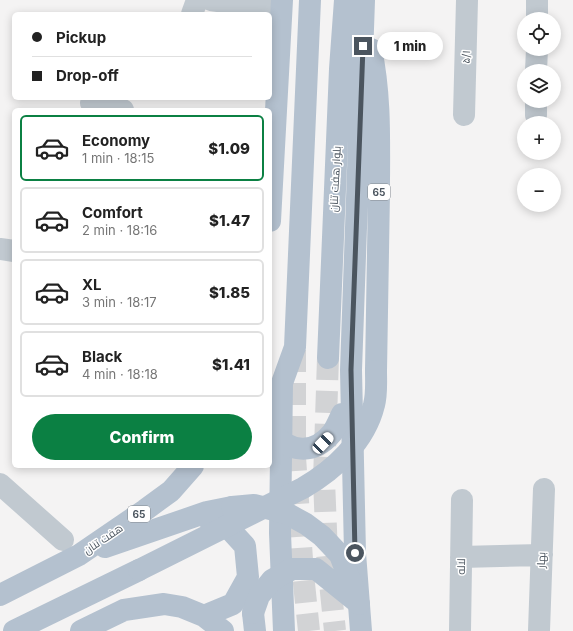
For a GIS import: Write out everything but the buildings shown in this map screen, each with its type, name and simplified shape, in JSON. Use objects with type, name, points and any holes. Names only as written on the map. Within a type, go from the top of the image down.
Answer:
[{"type":"main road","points":[[284,631],[280,533],[282,383],[295,347],[310,0]]},
{"type":"main road","name":"بلوار هفت تنان","points":[[328,358],[340,77],[346,0]]},
{"type":"main road","points":[[272,142],[282,5]]},
{"type":"main road","points":[[361,631],[355,553],[351,370],[364,8]]},
{"type":"main road","name":"65","points":[[14,631],[139,570],[320,478],[332,469],[362,434],[375,404],[379,100],[376,72],[364,8]]},
{"type":"main road","points":[[272,433],[289,446],[301,450],[313,448],[323,443],[333,432],[346,404],[351,370]]},
{"type":"main road","name":"هفت تنان","points":[[0,595],[79,555],[171,491],[191,468]]},
{"type":"main road","points":[[79,555],[193,517],[232,507],[254,505],[286,513],[312,528],[322,536],[340,555],[359,604]]},
{"type":"main road","points":[[193,517],[224,523],[245,546],[248,577],[233,604],[204,616]]},
{"type":"main road","points":[[254,622],[259,596],[272,580],[292,569],[316,569],[359,604]]},
{"type":"main road","points":[[81,631],[124,610],[164,604],[182,607],[204,616],[223,631]]},
{"type":"street","points":[[193,12],[197,0]]},
{"type":"street","points":[[210,0],[282,5]]},
{"type":"street","name":"۵/۱","points":[[464,115],[467,0]]},
{"type":"street","points":[[537,0],[537,12]]},
{"type":"street","points":[[91,103],[114,108]]},
{"type":"street","points":[[0,484],[63,540]]},
{"type":"street","name":"بهار","points":[[539,631],[544,489]]},
{"type":"street","name":"لاله ‍","points":[[460,631],[462,500]]},
{"type":"street","points":[[461,557],[542,554]]},
{"type":"tunnel","points":[[295,350],[295,457],[303,574],[309,631]]},
{"type":"tunnel","points":[[328,358],[324,480],[327,554],[335,631]]},
{"type":"route","points":[[355,553],[351,370],[363,46]]}]
